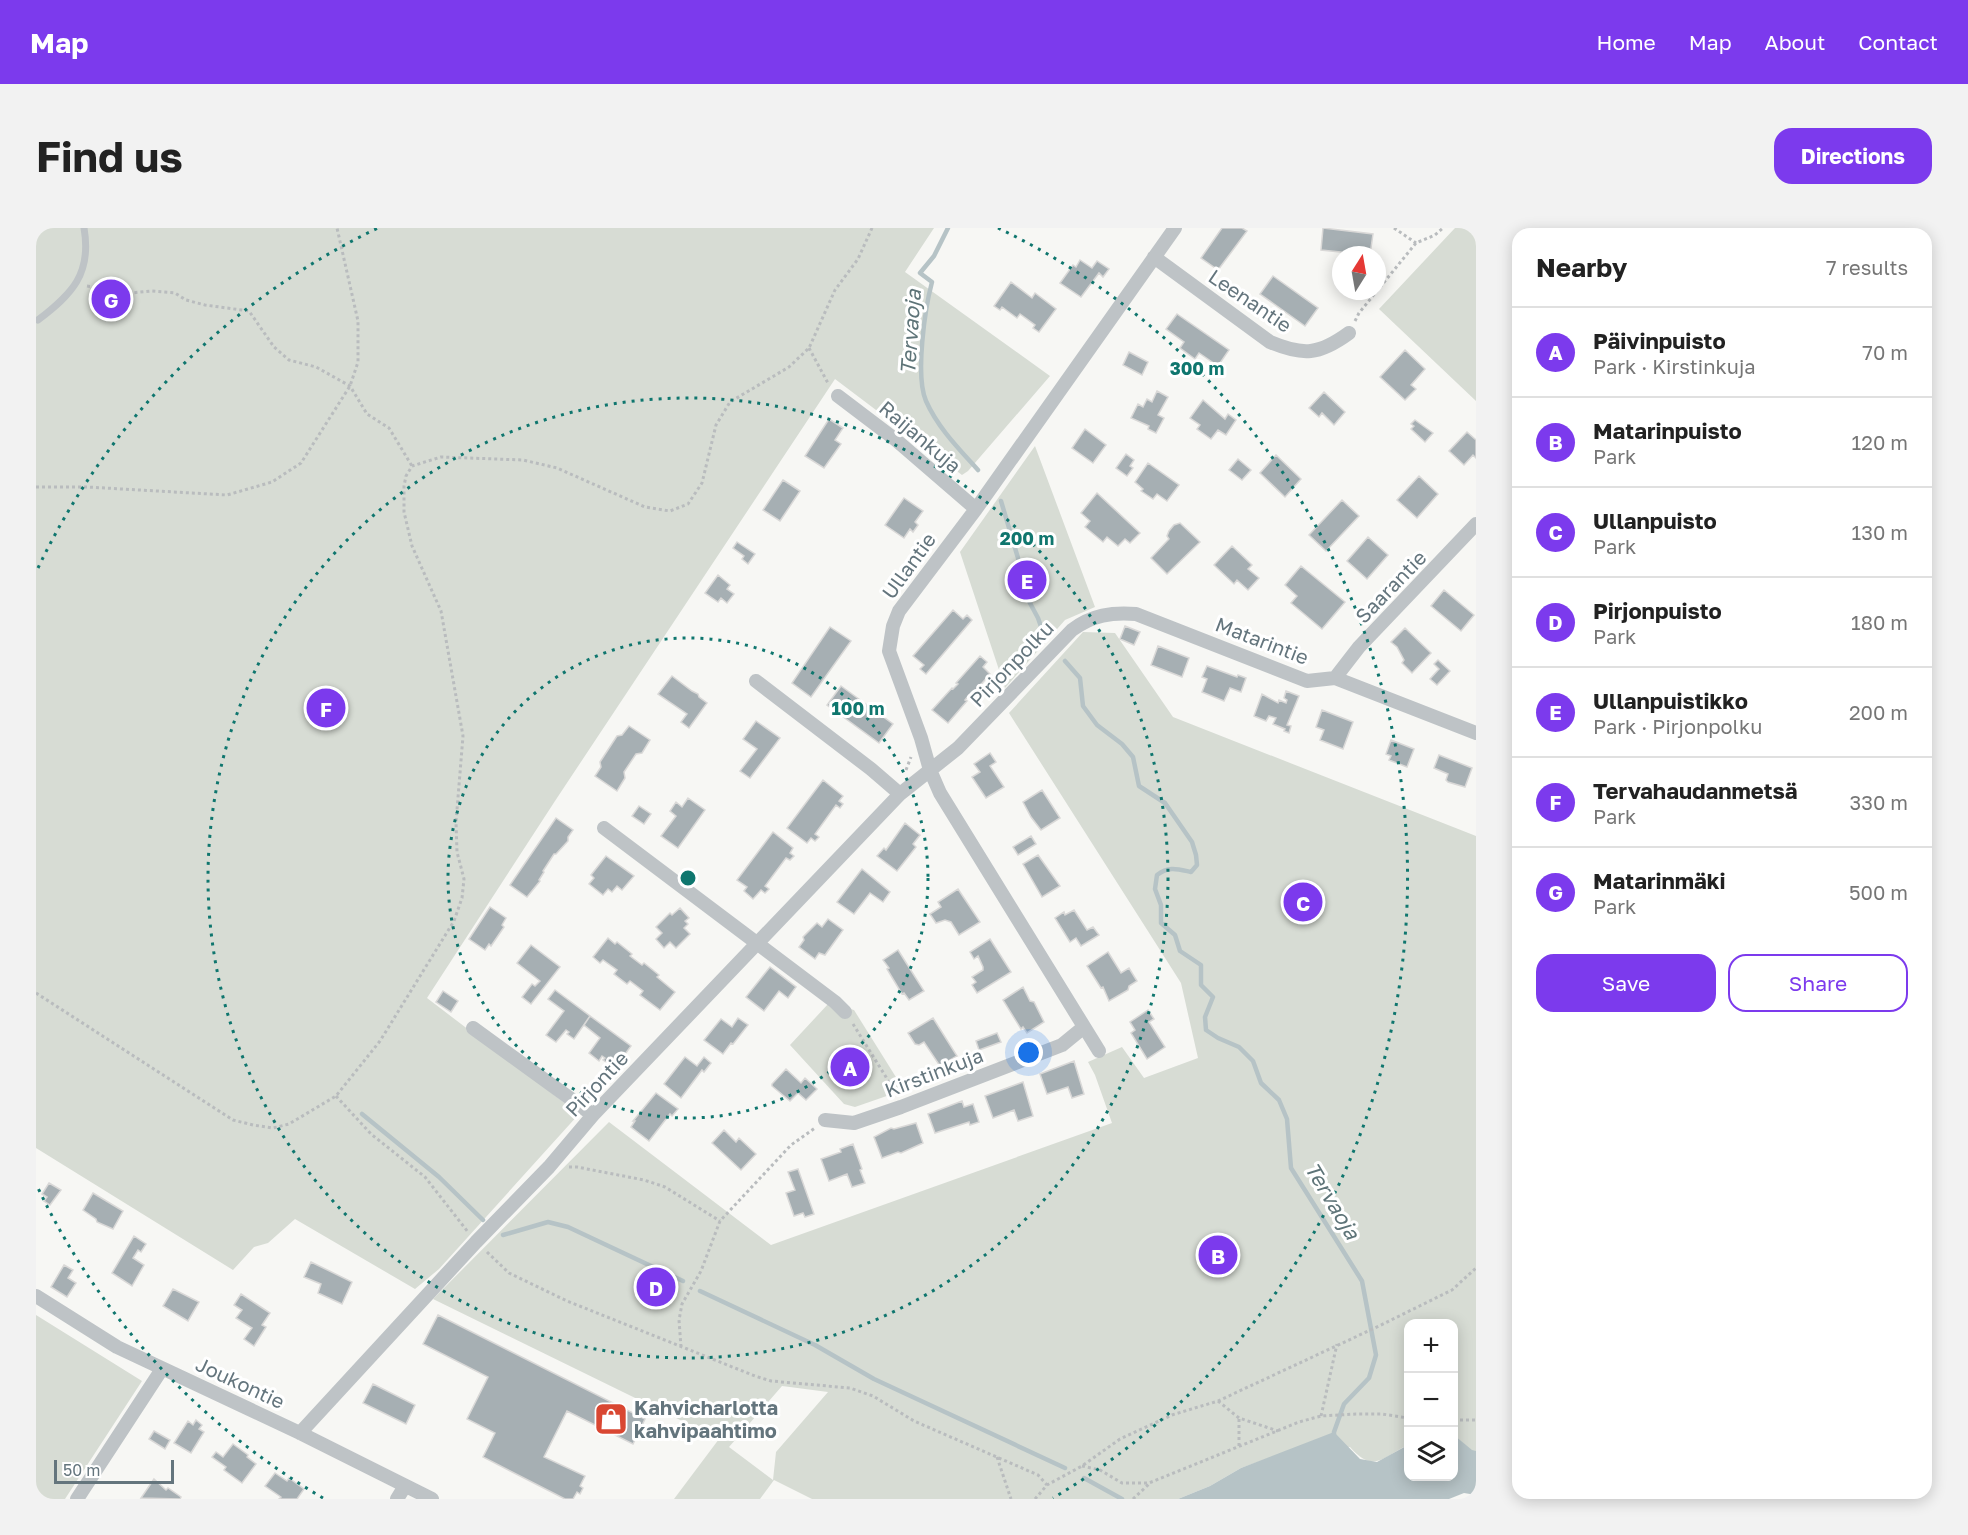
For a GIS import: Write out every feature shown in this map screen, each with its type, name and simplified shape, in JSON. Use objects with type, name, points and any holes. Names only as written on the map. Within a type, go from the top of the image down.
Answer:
[{"type":"street","name":"Ullantie","points":[[1099,1051],[940,793],[889,651],[898,611],[976,509],[1175,228]]},
{"type":"street","name":"Leenantie","points":[[1154,257],[1270,342],[1288,349],[1311,351],[1330,346],[1348,333]]},
{"type":"street","name":"Raijankuja","points":[[838,396],[896,440],[976,509]]},
{"type":"street","name":"Saarantie","points":[[1335,678],[1359,647],[1476,524]]},
{"type":"street","name":"Pirjonpolku","points":[[930,770],[958,748],[1072,630],[1086,620],[1102,615],[1117,612],[1136,614]]},
{"type":"street","name":"Matarintie","points":[[1136,614],[1307,681],[1335,678],[1476,733]]},
{"type":"street","points":[[756,681],[900,794]]},
{"type":"street","name":"Pirjontie","points":[[300,1433],[315,1414],[476,1242],[549,1167],[593,1115],[900,794],[930,770]]},
{"type":"street","points":[[603,828],[835,1002],[845,1012]]},
{"type":"street","points":[[473,1028],[593,1115]]},
{"type":"street","name":"Kirstinkuja","points":[[825,1120],[854,1123],[901,1107],[1062,1045],[1084,1028]]},
{"type":"street","name":"Joukontie","points":[[36,1296],[117,1347],[300,1433],[432,1499]]},
{"type":"street","points":[[77,1499],[162,1369]]},
{"type":"street","points":[[397,1499],[405,1486]]},
{"type":"lane","points":[[38,320],[60,303],[77,284],[85,264],[84,228]]},
{"type":"path","points":[[36,487],[87,487],[227,495],[272,482],[301,463],[350,386],[358,362],[358,321],[337,228]]},
{"type":"path","points":[[36,993],[233,1120],[273,1128],[289,1124],[336,1096],[380,1041],[454,921],[462,898],[464,879],[457,852],[456,822],[463,736],[441,611],[412,546],[404,512],[404,486],[406,476],[412,466],[441,457],[523,460],[557,468],[645,507],[670,511],[687,504],[702,483],[716,425],[730,402],[789,367],[809,348],[835,290],[858,259],[872,228]]},
{"type":"path","points":[[1394,228],[1416,243]]},
{"type":"path","points":[[1348,333],[1359,313],[1416,243],[1443,228]]},
{"type":"path","points":[[77,284],[131,292],[175,293],[186,300],[205,305],[249,311],[274,347],[289,360],[316,367],[350,386],[367,414],[389,428],[412,466]]},
{"type":"path","points":[[809,348],[821,367],[826,382],[838,396]]},
{"type":"path","points":[[845,1012],[886,1077],[901,1107]]},
{"type":"path","points":[[336,1096],[371,1134],[424,1177],[476,1242],[509,1273],[567,1301],[755,1377],[771,1381],[850,1389],[873,1396],[914,1421],[1038,1475],[1047,1485]]},
{"type":"path","points":[[681,1347],[682,1304],[701,1271],[720,1221],[791,1145],[825,1120]]},
{"type":"path","points":[[549,1167],[577,1167],[644,1180],[665,1187],[720,1221]]},
{"type":"path","points":[[1035,1499],[1047,1485],[1082,1466],[1120,1438],[1172,1415],[1218,1401],[1379,1326],[1452,1290],[1476,1268]]},
{"type":"path","points":[[1321,1416],[1337,1344]]},
{"type":"path","points":[[1218,1401],[1239,1418],[1278,1431]]},
{"type":"path","points":[[1082,1466],[1100,1470],[1122,1483],[1149,1483],[1299,1422],[1321,1416],[1382,1414],[1404,1417]]},
{"type":"path","points":[[1239,1418],[1239,1446]]},
{"type":"path","points":[[1458,1420],[1476,1420]]},
{"type":"path","points":[[997,1456],[1011,1499]]},
{"type":"path","points":[[1133,1499],[1149,1483]]},
{"type":"shaded area","points":[[36,228],[934,228],[905,272],[1050,376],[968,471],[962,475],[835,379],[427,998],[579,1114],[439,1269],[415,1289],[295,1219],[268,1243],[254,1247],[233,1270],[36,1148]]},
{"type":"shaded area","points":[[1455,228],[1476,228],[1476,401],[1379,309]]},
{"type":"shaded area","points":[[1035,446],[1095,607],[1065,620],[1005,688],[960,552]]},
{"type":"shaded area","points":[[1083,632],[1115,633],[1173,717],[1476,836],[1476,1451],[1472,1451],[1458,1439],[1458,1319],[1404,1319],[1404,1447],[1378,1461],[1366,1460],[1350,1447],[1285,1452],[1241,1468],[1210,1486],[1178,1499],[812,1499],[774,1480],[760,1499],[674,1499],[719,1439],[433,1299],[609,1122],[771,1245],[1112,1123],[1088,1062],[1122,1047],[1144,1078],[1198,1058],[1181,983],[1009,713]],"holes":[[[782,1386],[828,1392],[776,1452],[773,1480],[729,1447]]]},
{"type":"shaded area","points":[[829,1003],[854,1010],[904,1090],[855,1107],[844,1104],[790,1045]]},
{"type":"shaded area","points":[[36,1315],[142,1381],[65,1499],[36,1499]]},
{"type":"shaded area","points":[[1334,1432],[1360,1459],[1377,1462],[1404,1447],[1404,1481],[1458,1481],[1458,1438],[1476,1451],[1476,1495],[1464,1493],[1449,1499],[1178,1499],[1210,1486],[1241,1468]]},
{"type":"building","points":[[1222,228],[1242,228],[1247,231],[1218,270],[1201,258]]},
{"type":"building","points":[[1323,228],[1373,234],[1371,246],[1332,246],[1332,251],[1321,250]]},
{"type":"building","points":[[1080,260],[1092,268],[1097,261],[1109,269],[1103,277],[1099,273],[1081,297],[1060,283],[1073,265],[1076,267]]},
{"type":"building","points":[[1273,276],[1318,308],[1305,326],[1260,294]]},
{"type":"building","points":[[1011,282],[1032,298],[1035,293],[1056,309],[1039,332],[1033,328],[1035,325],[1020,314],[1017,318],[1002,307],[1000,310],[994,306]]},
{"type":"building","points":[[1177,314],[1229,350],[1218,366],[1199,353],[1195,359],[1180,348],[1184,342],[1166,329]]},
{"type":"building","points":[[1405,350],[1425,369],[1411,385],[1416,389],[1405,400],[1380,377]]},
{"type":"building","points":[[1129,352],[1148,362],[1142,375],[1123,365]]},
{"type":"building","points":[[1157,391],[1168,397],[1158,415],[1164,418],[1156,433],[1148,429],[1149,426],[1131,418],[1138,404],[1143,407],[1147,399],[1152,402]]},
{"type":"building","points":[[1324,392],[1345,412],[1334,425],[1322,413],[1319,417],[1309,408]]},
{"type":"building","points":[[1203,400],[1225,419],[1228,414],[1236,420],[1226,435],[1218,430],[1211,439],[1197,429],[1200,425],[1190,418]]},
{"type":"building","points":[[829,419],[843,428],[835,440],[841,444],[824,468],[805,456]]},
{"type":"building","points":[[1415,420],[1433,433],[1425,442],[1411,429],[1414,426],[1411,424]]},
{"type":"building","points":[[1085,429],[1106,445],[1093,463],[1072,448]]},
{"type":"building","points":[[1467,432],[1476,440],[1476,458],[1473,455],[1464,465],[1449,451]]},
{"type":"building","points":[[1126,454],[1134,460],[1130,466],[1133,468],[1127,476],[1116,468]]},
{"type":"building","points":[[1276,455],[1301,479],[1285,497],[1260,473]]},
{"type":"building","points":[[1238,459],[1251,470],[1242,480],[1229,470]]},
{"type":"building","points":[[1148,463],[1179,485],[1167,501],[1157,494],[1153,499],[1141,491],[1143,489],[1135,482]]},
{"type":"building","points":[[1419,476],[1438,494],[1417,518],[1397,500]]},
{"type":"building","points":[[783,480],[800,491],[780,521],[763,510]]},
{"type":"building","points":[[1097,493],[1140,533],[1130,543],[1125,539],[1118,546],[1107,537],[1103,542],[1085,527],[1090,521],[1081,513]]},
{"type":"building","points":[[904,498],[923,511],[915,522],[918,525],[913,532],[910,529],[904,538],[885,525]]},
{"type":"building","points":[[1342,500],[1359,516],[1326,551],[1309,535]]},
{"type":"building","points":[[1180,523],[1200,542],[1167,574],[1151,558],[1169,539],[1167,536],[1169,531],[1174,525]]},
{"type":"building","points":[[1368,537],[1388,555],[1367,579],[1347,561]]},
{"type":"building","points":[[737,542],[755,554],[748,564],[742,559],[744,556],[733,548]]},
{"type":"building","points":[[1232,546],[1252,565],[1248,569],[1259,578],[1248,590],[1237,580],[1234,584],[1214,565]]},
{"type":"building","points":[[1301,566],[1345,602],[1322,629],[1291,603],[1297,596],[1285,585]]},
{"type":"building","points":[[718,575],[730,585],[727,589],[734,594],[727,603],[721,598],[718,602],[705,593]]},
{"type":"building","points":[[1444,590],[1474,615],[1461,631],[1431,606]]},
{"type":"building","points":[[953,610],[963,619],[967,615],[972,620],[926,674],[920,669],[924,665],[913,656]]},
{"type":"building","points":[[1125,626],[1140,632],[1134,645],[1120,639]]},
{"type":"building","points":[[830,627],[851,641],[811,697],[792,683]]},
{"type":"building","points":[[1405,628],[1431,653],[1412,673],[1402,663],[1404,660],[1397,647],[1391,642]]},
{"type":"building","points":[[1158,646],[1189,658],[1182,677],[1151,665]]},
{"type":"building","points":[[980,656],[987,662],[983,667],[990,674],[971,696],[969,695],[965,700],[967,701],[948,723],[932,710],[958,684],[956,683]]},
{"type":"building","points":[[1438,660],[1450,671],[1437,685],[1430,679],[1439,669],[1434,664]]},
{"type":"building","points":[[1207,666],[1246,678],[1241,692],[1230,688],[1224,701],[1202,692],[1207,679],[1202,677]]},
{"type":"building","points":[[672,676],[707,703],[689,728],[681,722],[687,714],[658,694]]},
{"type":"building","points":[[841,686],[893,724],[879,743],[827,705]]},
{"type":"building","points":[[1286,691],[1299,696],[1287,725],[1291,726],[1289,733],[1273,724],[1276,718],[1269,716],[1266,721],[1254,716],[1262,694],[1278,703],[1279,700],[1286,703],[1287,700],[1284,698]]},
{"type":"building","points":[[1322,710],[1353,722],[1343,749],[1320,740],[1324,730],[1316,727]]},
{"type":"building","points":[[756,721],[780,738],[750,778],[740,771],[757,749],[743,739]]},
{"type":"building","points":[[629,726],[650,740],[642,753],[636,754],[624,772],[625,778],[617,791],[595,776],[601,767],[600,762],[617,736],[622,735]]},
{"type":"building","points":[[1391,740],[1414,749],[1407,767],[1389,760],[1391,756],[1386,754]]},
{"type":"building","points":[[990,753],[996,762],[990,766],[1004,787],[986,798],[972,777],[980,772],[974,764]]},
{"type":"building","points":[[1439,755],[1472,768],[1465,787],[1448,782],[1446,780],[1448,774],[1434,768]]},
{"type":"building","points":[[823,780],[843,796],[839,801],[843,804],[840,808],[836,805],[815,834],[819,837],[815,841],[811,838],[807,843],[787,828]]},
{"type":"building","points":[[1042,790],[1060,818],[1041,830],[1023,802]]},
{"type":"building","points":[[688,798],[705,810],[678,848],[661,836],[676,816],[670,811],[676,802],[682,807]]},
{"type":"building","points":[[639,806],[651,814],[644,824],[632,816]]},
{"type":"building","points":[[556,818],[573,830],[568,841],[554,854],[543,871],[540,881],[527,897],[510,885]]},
{"type":"building","points":[[905,823],[920,835],[913,844],[916,847],[897,871],[877,856],[884,848],[886,850]]},
{"type":"building","points":[[773,832],[793,848],[790,853],[794,856],[790,860],[786,858],[765,886],[769,889],[765,893],[761,890],[753,899],[744,891],[747,887],[737,880]]},
{"type":"building","points":[[1031,836],[1036,844],[1018,855],[1013,847]]},
{"type":"building","points":[[1038,855],[1060,886],[1042,897],[1023,864]]},
{"type":"building","points":[[606,856],[634,876],[622,890],[617,886],[612,892],[608,889],[603,895],[589,884],[594,878],[591,875]]},
{"type":"building","points":[[862,869],[890,892],[883,902],[870,893],[854,914],[837,902]]},
{"type":"building","points":[[958,889],[980,922],[959,935],[951,922],[945,920],[936,923],[930,914],[941,907],[938,902]]},
{"type":"building","points":[[490,907],[506,918],[502,925],[504,927],[491,946],[489,944],[485,950],[469,939]]},
{"type":"building","points":[[680,908],[689,918],[685,921],[688,924],[684,928],[690,934],[676,948],[670,942],[664,948],[656,939],[662,933],[656,927],[670,913],[672,915]]},
{"type":"building","points":[[1074,910],[1087,930],[1093,927],[1099,935],[1081,946],[1076,938],[1070,942],[1055,918],[1064,912],[1065,915]]},
{"type":"building","points":[[828,919],[843,930],[825,955],[819,953],[815,959],[799,947],[804,940],[803,937],[817,923],[822,927]]},
{"type":"building","points":[[608,938],[615,944],[617,942],[632,954],[630,956],[642,965],[644,963],[659,975],[657,977],[675,992],[660,1010],[640,995],[643,991],[630,981],[627,984],[614,974],[617,970],[603,960],[600,963],[593,957]]},
{"type":"building","points":[[990,939],[1011,972],[977,993],[972,985],[976,982],[972,977],[983,970],[983,967],[978,956],[974,959],[970,952]]},
{"type":"building","points":[[531,945],[560,967],[531,1004],[522,997],[532,984],[535,986],[540,981],[517,963]]},
{"type":"building","points":[[898,950],[924,991],[909,1000],[904,993],[902,994],[883,960]]},
{"type":"building","points":[[1108,952],[1121,973],[1129,968],[1137,981],[1129,986],[1128,990],[1109,1001],[1103,987],[1101,988],[1087,966]]},
{"type":"building","points":[[770,967],[796,987],[788,998],[779,991],[764,1011],[746,997]]},
{"type":"building","points":[[1023,987],[1044,1022],[1027,1033],[1023,1027],[1021,1029],[1003,1000]]},
{"type":"building","points":[[555,990],[590,1016],[574,1039],[567,1034],[569,1032],[566,1030],[556,1042],[546,1035],[564,1011],[548,999]]},
{"type":"building","points":[[443,991],[458,1001],[451,1012],[436,1002]]},
{"type":"building","points":[[1148,1010],[1154,1019],[1149,1022],[1165,1047],[1147,1059],[1131,1033],[1135,1030],[1130,1022]]},
{"type":"building","points":[[590,1016],[631,1046],[615,1068],[603,1060],[605,1058],[602,1056],[599,1061],[589,1053],[600,1038],[584,1025]]},
{"type":"building","points":[[738,1018],[748,1025],[723,1054],[704,1040],[721,1019],[732,1027]]},
{"type":"building","points":[[933,1018],[957,1056],[940,1066],[924,1042],[919,1045],[915,1044],[908,1033]]},
{"type":"building","points":[[997,1033],[1001,1042],[979,1050],[976,1041]]},
{"type":"building","points":[[685,1057],[697,1066],[704,1057],[711,1063],[704,1072],[702,1070],[681,1098],[664,1084]]},
{"type":"building","points":[[1074,1061],[1084,1094],[1072,1098],[1068,1087],[1047,1094],[1040,1074]]},
{"type":"building","points":[[786,1069],[801,1083],[805,1078],[817,1089],[806,1100],[798,1093],[790,1101],[772,1086]]},
{"type":"building","points":[[1023,1082],[1033,1116],[1018,1121],[1014,1110],[993,1118],[985,1096]]},
{"type":"building","points":[[656,1093],[678,1109],[672,1116],[670,1114],[649,1141],[631,1127],[635,1121],[633,1121]]},
{"type":"building","points":[[962,1101],[964,1107],[973,1104],[979,1122],[970,1125],[969,1122],[935,1133],[928,1114]]},
{"type":"building","points":[[916,1123],[923,1143],[901,1153],[882,1158],[874,1137],[891,1128]]},
{"type":"building","points":[[724,1130],[736,1142],[739,1138],[756,1154],[741,1170],[712,1143]]},
{"type":"building","points":[[853,1144],[865,1183],[852,1187],[847,1174],[829,1181],[821,1159],[841,1152],[840,1149]]},
{"type":"building","points":[[798,1169],[814,1214],[805,1217],[803,1213],[794,1216],[786,1193],[795,1190],[788,1172]]},
{"type":"building","points":[[49,1183],[61,1190],[50,1205],[44,1201],[47,1197],[42,1194]]},
{"type":"building","points":[[93,1193],[123,1211],[113,1229],[97,1222],[83,1210]]},
{"type":"building","points":[[134,1236],[146,1244],[133,1258],[144,1265],[132,1286],[112,1273]]},
{"type":"building","points":[[311,1262],[352,1282],[342,1304],[318,1293],[321,1284],[304,1277]]},
{"type":"building","points":[[64,1265],[73,1270],[68,1278],[76,1283],[67,1297],[51,1287]]},
{"type":"building","points":[[173,1289],[199,1302],[188,1321],[163,1306]]},
{"type":"building","points":[[241,1294],[270,1313],[262,1325],[266,1327],[254,1346],[244,1339],[252,1328],[236,1318],[242,1310],[234,1305]]},
{"type":"building","points":[[438,1315],[645,1419],[633,1444],[567,1411],[544,1457],[585,1476],[580,1486],[583,1488],[580,1494],[577,1492],[573,1499],[565,1499],[483,1457],[495,1433],[467,1419],[488,1377],[423,1344]]},
{"type":"building","points":[[373,1384],[415,1405],[406,1424],[363,1403]]},
{"type":"building","points":[[196,1420],[202,1425],[199,1429],[204,1432],[191,1453],[174,1443],[188,1421],[193,1425]]},
{"type":"building","points":[[154,1431],[170,1440],[165,1449],[149,1439]]},
{"type":"building","points":[[233,1444],[256,1464],[242,1483],[224,1470],[226,1467],[212,1457],[216,1452],[223,1457]]},
{"type":"building","points":[[275,1473],[287,1481],[289,1478],[304,1489],[297,1499],[279,1499],[281,1497],[265,1486]]},
{"type":"building","points":[[154,1479],[166,1490],[168,1488],[181,1497],[180,1499],[141,1498]]},
{"type":"waterway","name":"Tervaoja","points":[[948,228],[934,256],[920,273],[932,282],[922,342],[921,376],[926,401],[937,420],[949,438],[978,470]]},
{"type":"waterway","name":"Tervaoja","points":[[1001,501],[1018,558],[1023,590],[1044,635]]},
{"type":"waterway","name":"Tervaoja","points":[[1065,661],[1080,678],[1083,706],[1097,725],[1122,744],[1133,757],[1139,786],[1165,803],[1192,842],[1197,865],[1191,872],[1169,869],[1157,875],[1155,889],[1161,905],[1161,923],[1175,935],[1180,951],[1201,965],[1201,985],[1213,997],[1205,1017],[1206,1030],[1239,1047],[1253,1061],[1261,1083],[1279,1100],[1287,1119],[1291,1168],[1362,1281],[1376,1355],[1369,1378],[1344,1404],[1334,1432],[1334,1439]]},
{"type":"waterway","points":[[362,1114],[439,1177],[483,1220]]},
{"type":"waterway","points":[[503,1235],[548,1222],[568,1227],[683,1281]]},
{"type":"waterway","points":[[700,1291],[815,1345],[874,1379],[1065,1468]]},
{"type":"waterway","points":[[1084,1478],[1122,1499]]},
{"type":"place","name":"Matarinmäki","points":[[111,299]]},
{"type":"place","name":"Ullanpuistikko","points":[[1027,580]]},
{"type":"place","name":"Tervahaudanmetsä","points":[[326,708]]},
{"type":"place","name":"Ullanpuisto","points":[[1303,902]]},
{"type":"place","name":"Päivinpuisto","points":[[850,1067]]},
{"type":"place","name":"Matarinpuisto","points":[[1218,1255]]},
{"type":"place","name":"Pirjonpuisto","points":[[656,1287]]},
{"type":"place","name":"Kahvicharlotta kahvipaahtimo","points":[[611,1419]]}]
